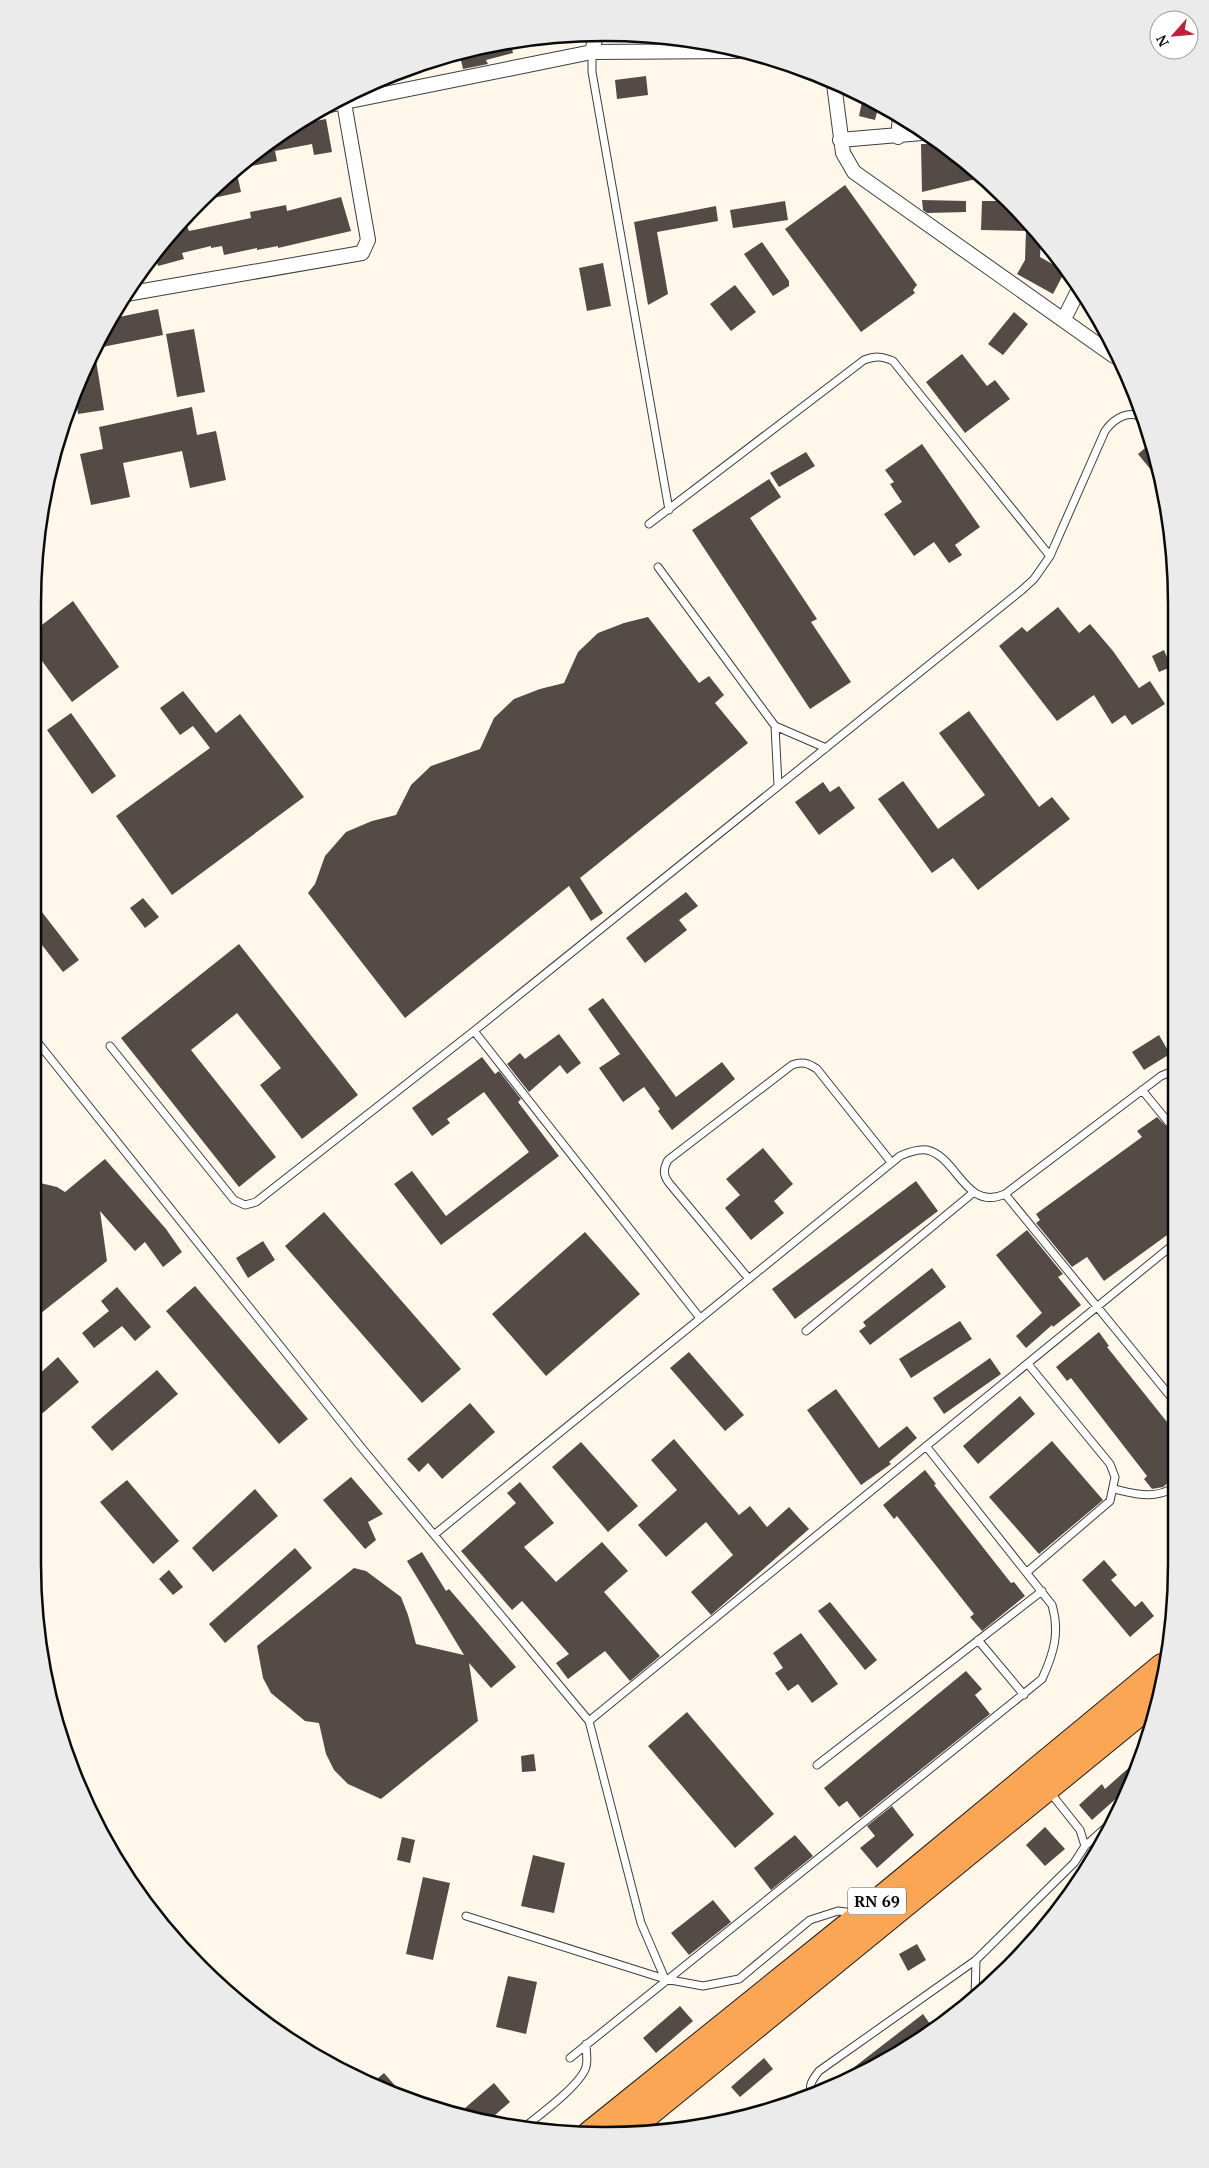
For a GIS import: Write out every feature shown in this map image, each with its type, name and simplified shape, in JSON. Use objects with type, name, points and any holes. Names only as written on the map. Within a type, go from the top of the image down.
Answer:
[{"type":"highway","name":"RN 69","points":[[598,2127],[862,1914],[1158,1670]]},
{"type":"highway","name":"RN 69","points":[[634,2126],[1150,1705]]},
{"type":"street","points":[[592,52],[595,41]]},
{"type":"street","points":[[360,97],[592,52],[682,47]]},
{"type":"street","points":[[835,90],[843,153],[854,172],[1108,352]]},
{"type":"street","points":[[136,292],[362,253],[368,240],[345,105]]},
{"type":"street","points":[[898,137],[899,125]]},
{"type":"street","points":[[840,140],[914,134]]},
{"type":"street","points":[[1064,319],[1075,296]]},
{"type":"lane","points":[[592,52],[592,72],[669,510]]},
{"type":"lane","points":[[649,524],[864,360],[873,356],[893,361],[1050,556]]},
{"type":"lane","points":[[110,1046],[234,1200],[245,1205],[256,1202],[474,1031],[1022,590],[1034,579],[1050,556],[1105,431],[1111,423],[1121,416],[1135,415]]},
{"type":"lane","points":[[658,567],[775,726],[826,748]]},
{"type":"lane","points":[[775,726],[778,786]]},
{"type":"lane","points":[[474,1031],[700,1318]]},
{"type":"lane","points":[[41,1047],[361,1447],[589,1720],[641,1923],[665,1979]]},
{"type":"lane","points":[[749,1279],[664,1176],[664,1168],[668,1160],[792,1065],[799,1062],[810,1064],[817,1069],[891,1162]]},
{"type":"lane","points":[[435,1534],[900,1156],[914,1150],[928,1150],[939,1156],[974,1192],[988,1199],[1005,1194],[1142,1090],[1161,1076],[1168,1074]]},
{"type":"lane","points":[[1142,1090],[1168,1122]]},
{"type":"lane","points":[[806,1330],[974,1192]]},
{"type":"lane","points":[[1005,1194],[1168,1393]]},
{"type":"lane","points":[[589,1720],[1168,1249]]},
{"type":"lane","points":[[1027,1572],[1110,1501],[1115,1477],[1110,1464],[1028,1364]]},
{"type":"lane","points":[[570,2058],[665,1979],[1042,1679],[1051,1661],[1057,1638],[1057,1620],[1052,1605],[926,1446]]},
{"type":"lane","points":[[1114,1489],[1144,1496],[1156,1496],[1168,1490]]},
{"type":"lane","points":[[817,1765],[1042,1591]]},
{"type":"lane","points":[[978,1640],[1024,1695]]},
{"type":"lane","points":[[1047,1788],[1080,1830],[1085,1846]]},
{"type":"lane","points":[[810,2088],[811,2081],[819,2071],[976,1960],[1074,1863],[1085,1846],[1098,1834]]},
{"type":"lane","points":[[466,1916],[665,1979],[703,1986],[739,1978],[810,1920],[838,1911],[862,1914]]},
{"type":"lane","points":[[975,1988],[976,1960]]},
{"type":"lane","points":[[531,2122],[552,2105],[577,2080],[586,2067],[586,2044]]},
{"type":"building","points":[[512,49],[513,53],[486,60],[488,64],[463,69],[461,60]]},
{"type":"building","points":[[646,76],[648,95],[617,99],[615,80]]},
{"type":"building","points":[[862,103],[877,112],[875,120],[859,116]]},
{"type":"building","points":[[326,119],[332,152],[314,155],[312,144],[275,151],[277,161],[252,166],[292,136],[317,121]]},
{"type":"building","points":[[921,144],[928,144],[974,179],[922,192]]},
{"type":"building","points":[[238,177],[241,192],[215,198]]},
{"type":"building","points":[[845,185],[917,285],[913,290],[915,293],[861,332],[785,229]]},
{"type":"building","points":[[341,197],[351,231],[278,248],[278,246],[257,250],[257,248],[224,255],[222,246],[211,248],[211,246],[182,253],[184,259],[158,266],[158,262],[187,226],[189,231],[251,218],[250,212],[286,205],[287,211]]},
{"type":"building","points":[[922,200],[966,201],[966,212],[927,213],[923,210]]},
{"type":"building","points":[[785,201],[788,220],[733,228],[730,210]]},
{"type":"building","points":[[982,201],[998,201],[1028,233],[1040,249],[1040,257],[1052,264],[1062,277],[1053,294],[1017,274],[1025,260],[1026,231],[981,230]]},
{"type":"building","points":[[716,206],[718,221],[657,232],[668,294],[648,305],[634,222]]},
{"type":"building","points":[[762,242],[789,281],[789,286],[773,296],[744,254]]},
{"type":"building","points":[[603,263],[611,306],[587,311],[579,268]]},
{"type":"building","points":[[735,285],[756,312],[731,331],[710,304]]},
{"type":"building","points":[[158,309],[163,335],[104,347],[121,317]]},
{"type":"building","points":[[1014,312],[1028,324],[1003,355],[988,344]]},
{"type":"building","points":[[194,329],[205,392],[177,397],[166,334]]},
{"type":"building","points":[[962,354],[987,386],[995,380],[1010,399],[965,433],[926,382]]},
{"type":"building","points":[[96,361],[104,410],[78,414],[77,407]]},
{"type":"building","points":[[192,407],[197,435],[216,431],[226,480],[190,488],[182,451],[123,463],[130,497],[91,505],[80,454],[103,449],[99,427]]},
{"type":"building","points":[[922,444],[980,527],[955,545],[962,555],[949,563],[934,542],[914,556],[884,514],[902,502],[890,484],[894,482],[885,470]]},
{"type":"building","points":[[1146,448],[1152,471],[1138,454]]},
{"type":"building","points":[[806,452],[815,466],[779,487],[770,473]]},
{"type":"building","points":[[769,479],[781,497],[750,518],[817,619],[811,622],[851,682],[810,709],[692,530]]},
{"type":"building","points":[[73,601],[119,667],[72,702],[41,660],[41,626]]},
{"type":"building","points":[[1058,607],[1079,633],[1090,624],[1113,651],[1139,688],[1150,681],[1165,704],[1132,725],[1125,715],[1112,724],[1094,695],[1057,721],[999,646],[1022,627],[1027,632]]},
{"type":"building","points":[[648,617],[699,683],[709,676],[724,695],[715,703],[748,743],[580,878],[603,913],[591,921],[569,886],[405,1018],[308,893],[315,884],[325,856],[346,832],[372,821],[396,815],[411,785],[431,766],[480,749],[494,718],[514,699],[540,689],[564,683],[578,652],[598,633],[624,623]]},
{"type":"building","points":[[1164,650],[1168,660],[1168,668],[1159,672],[1152,656]]},
{"type":"building","points":[[183,691],[216,733],[240,714],[304,797],[172,895],[116,816],[210,748],[193,726],[180,735],[160,708]]},
{"type":"building","points":[[969,711],[1039,807],[1052,797],[1070,819],[978,890],[953,858],[932,873],[878,799],[903,781],[938,829],[985,795],[939,733]]},
{"type":"building","points":[[71,713],[116,776],[92,794],[47,730]]},
{"type":"building","points":[[823,782],[830,792],[839,786],[855,808],[819,835],[795,802]]},
{"type":"building","points":[[686,892],[698,906],[679,920],[687,930],[645,963],[626,938]]},
{"type":"building","points":[[143,898],[159,917],[145,928],[130,908]]},
{"type":"building","points":[[41,911],[79,960],[63,972],[41,944]]},
{"type":"building","points":[[239,944],[358,1095],[302,1139],[260,1085],[281,1068],[237,1013],[191,1050],[276,1157],[239,1187],[121,1038]]},
{"type":"building","points":[[603,998],[676,1097],[722,1062],[735,1079],[672,1130],[644,1087],[623,1102],[599,1068],[620,1054],[588,1009]]},
{"type":"building","points":[[559,1034],[581,1063],[567,1074],[560,1065],[529,1092],[507,1064],[520,1053],[525,1059]]},
{"type":"building","points":[[1159,1035],[1168,1051],[1168,1055],[1144,1070],[1132,1052]]},
{"type":"building","points":[[482,1057],[495,1074],[499,1071],[521,1099],[518,1102],[559,1156],[441,1245],[394,1184],[412,1171],[446,1216],[529,1152],[484,1092],[447,1119],[450,1123],[432,1136],[412,1108]]},
{"type":"building","points":[[1157,1117],[1168,1128],[1168,1234],[1104,1281],[1087,1257],[1072,1267],[1036,1223],[1040,1220],[1036,1214],[1142,1137],[1137,1131]]},
{"type":"building","points":[[763,1148],[793,1184],[774,1201],[784,1213],[751,1240],[725,1208],[740,1195],[726,1179]]},
{"type":"building","points":[[105,1159],[166,1229],[182,1252],[163,1267],[145,1242],[135,1251],[100,1211],[107,1261],[41,1313],[41,1183],[57,1187],[65,1192]]},
{"type":"building","points":[[916,1181],[938,1211],[795,1319],[772,1289]]},
{"type":"building","points":[[324,1212],[461,1369],[422,1403],[285,1246]]},
{"type":"building","points":[[1027,1230],[1063,1274],[1058,1277],[1081,1305],[1053,1327],[1052,1325],[1026,1348],[1016,1336],[1042,1313],[996,1255]]},
{"type":"building","points":[[585,1232],[640,1294],[546,1376],[492,1314]]},
{"type":"building","points":[[263,1241],[275,1260],[248,1278],[236,1258]]},
{"type":"building","points":[[932,1268],[946,1287],[870,1345],[859,1331],[866,1326],[863,1322]]},
{"type":"building","points":[[195,1286],[308,1419],[279,1444],[166,1311]]},
{"type":"building","points":[[117,1287],[151,1327],[135,1341],[122,1326],[94,1348],[82,1333],[109,1311],[101,1301]]},
{"type":"building","points":[[960,1321],[972,1339],[911,1378],[899,1359]]},
{"type":"building","points":[[1099,1332],[1109,1346],[1107,1347],[1168,1423],[1168,1483],[1163,1487],[1152,1489],[1144,1479],[1147,1476],[1071,1378],[1067,1381],[1056,1367]]},
{"type":"building","points":[[689,1352],[744,1415],[725,1431],[670,1368]]},
{"type":"building","points":[[58,1357],[79,1382],[41,1415],[41,1372]]},
{"type":"building","points":[[990,1358],[1001,1374],[944,1414],[933,1398]]},
{"type":"building","points":[[157,1370],[178,1394],[112,1451],[91,1427]]},
{"type":"building","points":[[836,1389],[879,1448],[907,1426],[917,1438],[889,1462],[891,1464],[861,1485],[807,1410]]},
{"type":"building","points":[[1020,1396],[1035,1414],[978,1464],[963,1446]]},
{"type":"building","points":[[470,1403],[495,1432],[442,1479],[428,1463],[419,1472],[407,1459]]},
{"type":"building","points":[[674,1439],[739,1515],[750,1506],[767,1527],[789,1507],[809,1529],[711,1615],[691,1592],[733,1555],[706,1522],[666,1557],[638,1525],[677,1490],[651,1460]]},
{"type":"building","points":[[1052,1441],[1103,1500],[1039,1554],[989,1497]]},
{"type":"building","points":[[581,1442],[638,1506],[608,1532],[552,1467]]},
{"type":"building","points":[[925,1470],[936,1484],[934,1485],[1011,1583],[1014,1582],[1025,1596],[982,1631],[970,1617],[974,1614],[897,1516],[894,1519],[883,1505]]},
{"type":"building","points":[[351,1477],[383,1514],[368,1522],[376,1540],[365,1549],[323,1500]]},
{"type":"building","points":[[127,1480],[179,1541],[153,1564],[100,1502]]},
{"type":"building","points":[[520,1482],[554,1523],[524,1547],[556,1582],[602,1542],[628,1571],[604,1592],[660,1656],[630,1681],[605,1651],[568,1679],[556,1663],[569,1654],[522,1601],[512,1610],[461,1551],[516,1503],[507,1493]]},
{"type":"building","points":[[255,1489],[278,1516],[213,1572],[192,1548]]},
{"type":"building","points":[[295,1548],[312,1568],[225,1643],[209,1624]]},
{"type":"building","points":[[422,1552],[446,1591],[449,1589],[516,1667],[491,1688],[469,1663],[478,1721],[381,1799],[348,1784],[334,1770],[326,1754],[319,1723],[305,1721],[271,1693],[263,1678],[257,1646],[354,1568],[366,1571],[401,1597],[416,1644],[464,1655],[407,1561]]},
{"type":"building","points":[[1104,1560],[1117,1575],[1111,1580],[1135,1607],[1142,1601],[1154,1616],[1130,1637],[1082,1580]]},
{"type":"building","points":[[169,1570],[183,1587],[173,1595],[159,1579]]},
{"type":"building","points":[[830,1602],[877,1660],[865,1670],[818,1611]]},
{"type":"building","points":[[801,1633],[838,1684],[812,1703],[798,1684],[788,1691],[775,1673],[783,1668],[773,1653]]},
{"type":"building","points":[[966,1671],[982,1689],[975,1695],[990,1714],[860,1818],[847,1801],[839,1807],[824,1788]]},
{"type":"building","points":[[687,1712],[774,1814],[735,1848],[648,1746]]},
{"type":"building","points":[[534,1754],[536,1771],[522,1772],[521,1756]]},
{"type":"building","points":[[1130,1767],[1117,1798],[1092,1820],[1079,1805],[1102,1784],[1105,1789]]},
{"type":"building","points":[[892,1806],[914,1835],[877,1868],[860,1848],[875,1836],[867,1826]]},
{"type":"building","points":[[1045,1827],[1065,1849],[1045,1866],[1026,1845]]},
{"type":"building","points":[[795,1835],[813,1856],[771,1890],[754,1868]]},
{"type":"building","points":[[402,1837],[415,1840],[410,1863],[397,1860]]},
{"type":"building","points":[[533,1855],[565,1863],[554,1913],[521,1906]]},
{"type":"building","points":[[423,1877],[450,1883],[433,1960],[406,1954]]},
{"type":"building","points":[[713,1900],[731,1922],[689,1955],[671,1933]]},
{"type":"building","points":[[917,1944],[926,1960],[908,1971],[899,1954]]},
{"type":"building","points":[[508,1976],[537,1982],[526,2034],[496,2027]]},
{"type":"building","points":[[680,2006],[693,2021],[656,2053],[643,2038]]},
{"type":"building","points":[[923,2014],[929,2023],[886,2051],[849,2071]]},
{"type":"building","points":[[764,2058],[773,2069],[740,2097],[731,2087]]},
{"type":"building","points":[[384,2073],[396,2087],[389,2084],[377,2079]]},
{"type":"building","points":[[494,2083],[510,2102],[494,2116],[465,2108]]}]
